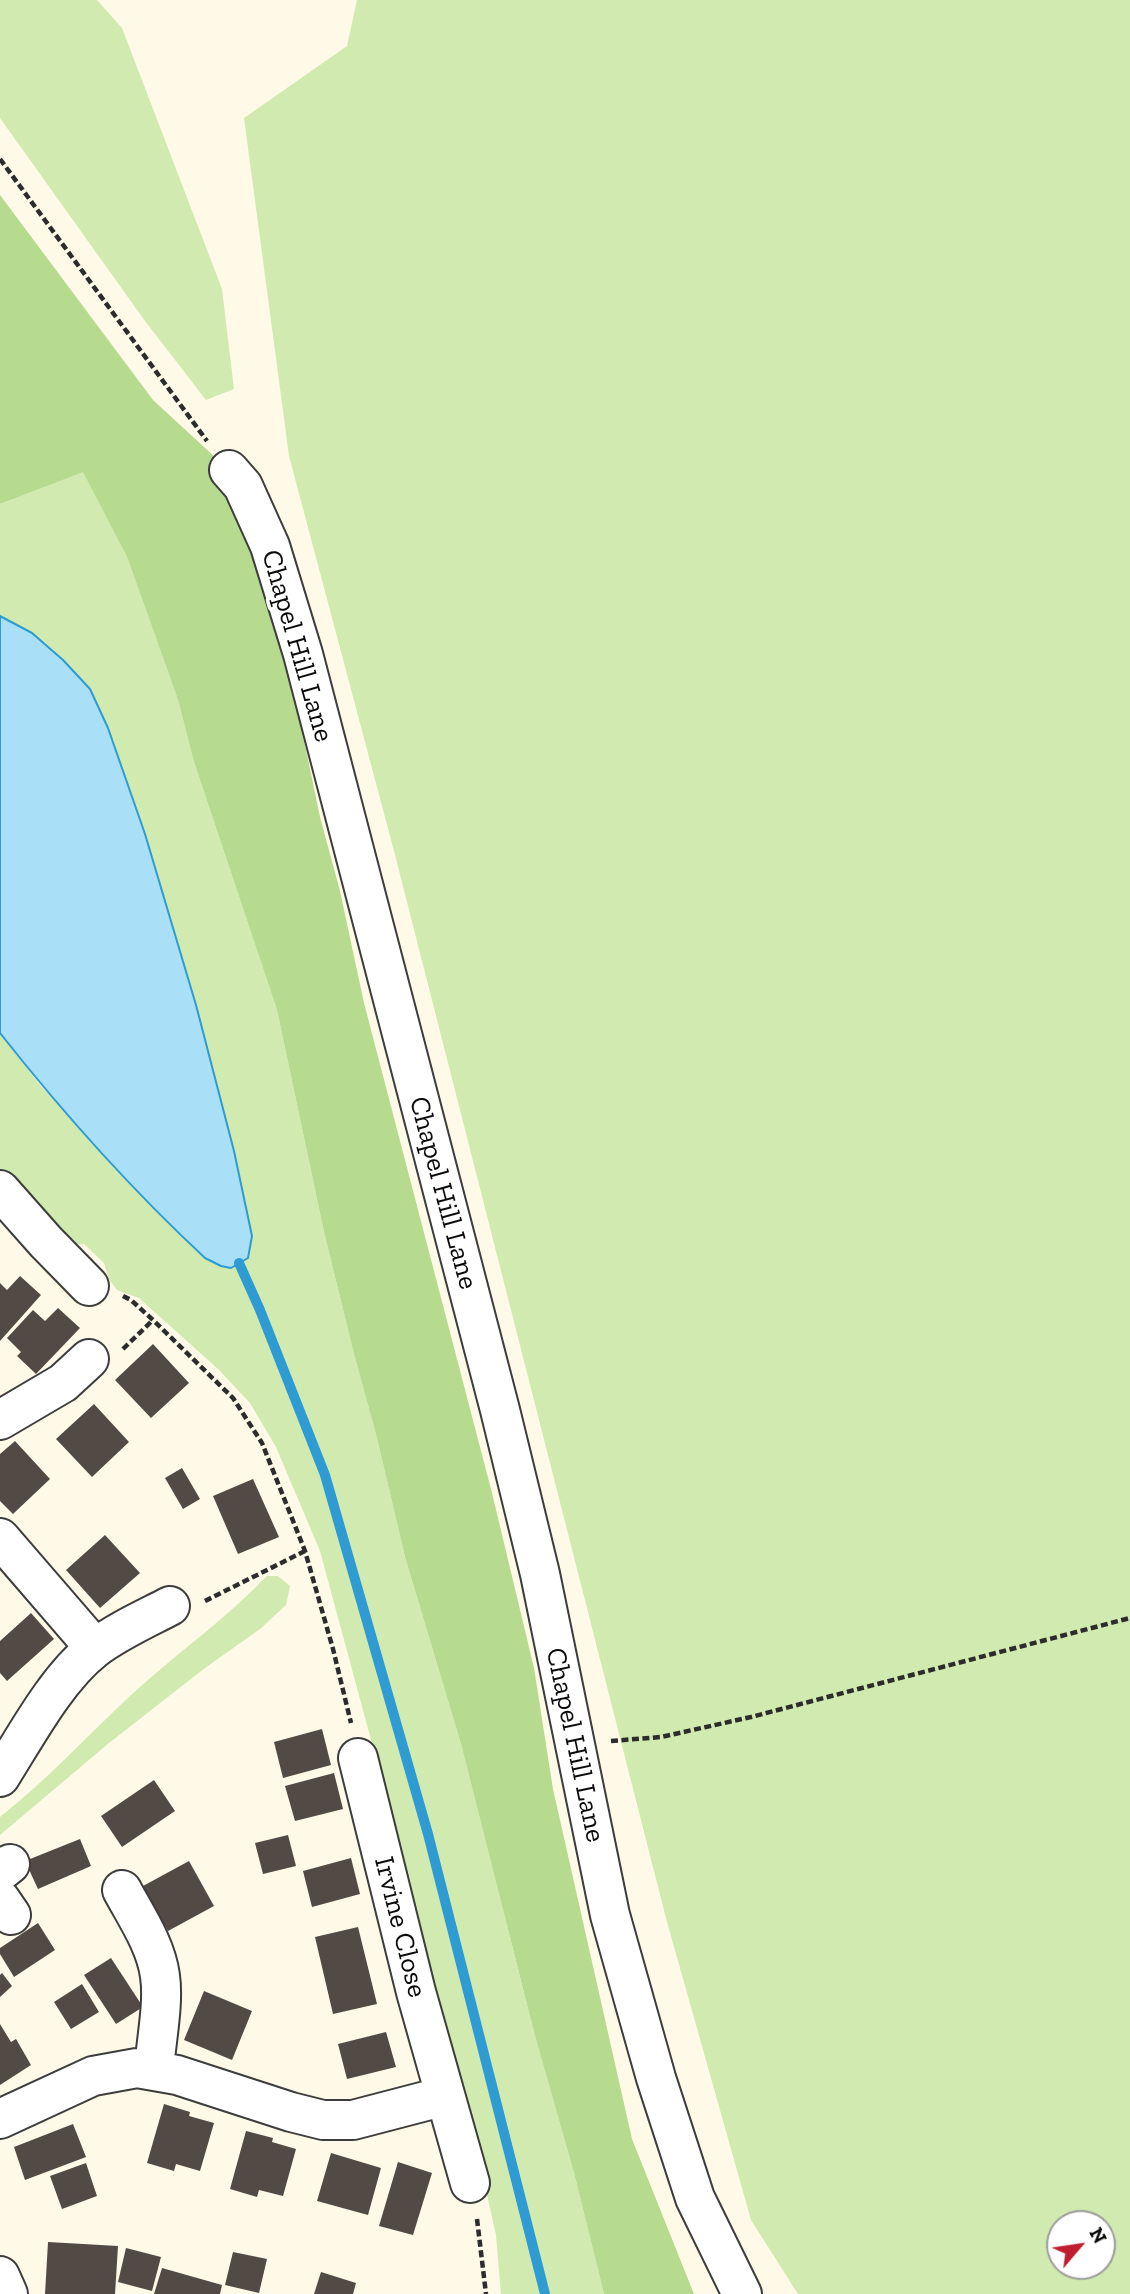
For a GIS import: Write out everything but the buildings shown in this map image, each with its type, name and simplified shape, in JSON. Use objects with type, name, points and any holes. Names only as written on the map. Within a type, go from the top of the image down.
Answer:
[{"type":"street","name":"Chapel Hill Lane","points":[[229,470],[243,486],[270,546],[303,654],[503,1423],[540,1574],[610,1914],[656,2078],[695,2198],[742,2294]]},
{"type":"street","points":[[0,1190],[89,1286]]},
{"type":"street","points":[[0,1420],[63,1383],[89,1359]]},
{"type":"street","points":[[0,1538],[95,1648]]},
{"type":"street","points":[[0,1777],[44,1707],[76,1665],[95,1648],[170,1606]]},
{"type":"street","name":"Irvine Close","points":[[358,1758],[407,1954],[470,2183]]},
{"type":"street","points":[[122,1890],[156,1957],[160,1977],[154,2070]]},
{"type":"street","points":[[0,2119],[93,2076],[127,2070],[154,2070],[323,2120],[353,2120],[445,2096]]},
{"type":"street","points":[[0,2276],[8,2294]]},
{"type":"path","points":[[0,159],[229,470]]},
{"type":"path","points":[[89,1286],[101,1287],[131,1300],[233,1398],[262,1443],[305,1551],[346,1699],[358,1758]]},
{"type":"path","points":[[170,1606],[177,1615],[305,1551]]},
{"type":"path","points":[[575,1744],[661,1737],[751,1717],[1130,1618]]},
{"type":"path","points":[[470,2183],[481,2239],[486,2294]]},
{"type":"green space","points":[[0,0],[97,0],[122,28],[222,289],[234,389],[206,400],[145,321],[0,118]]},
{"type":"green space","points":[[357,0],[1130,0],[1130,2294],[798,2294],[751,2220],[667,1922],[394,851],[289,456],[244,118],[347,46]]},
{"type":"green space","points":[[0,195],[153,400],[229,470],[259,563],[299,716],[364,1003],[492,1493],[534,1668],[553,1789],[632,2139],[694,2294],[604,2294],[461,1744],[405,1557],[324,1232],[277,1010],[194,762],[178,700],[127,557],[83,472],[0,504]]},
{"type":"green space","points":[[83,471],[127,557],[178,700],[194,762],[277,1010],[324,1232],[405,1557],[461,1744],[604,2294],[501,2294],[496,2235],[476,2146],[397,1836],[320,1551],[276,1447],[250,1403],[218,1369],[139,1298],[117,1290],[109,1279],[104,1263],[84,1244],[71,1245],[0,1170],[0,1033],[40,1085],[204,1258],[221,1266],[248,1258],[252,1236],[234,1151],[145,834],[108,728],[90,689],[63,660],[32,633],[0,616],[0,504]]},
{"type":"green space","points":[[267,1576],[278,1576],[290,1586],[286,1605],[260,1629],[109,1743],[0,1835],[0,1817],[130,1696],[234,1608]]},
{"type":"water","points":[[0,616],[32,633],[63,660],[90,689],[108,728],[145,834],[196,1005],[234,1151],[252,1236],[248,1258],[231,1268],[205,1258],[150,1205],[73,1121],[0,1033]]},
{"type":"waterway","points":[[239,1263],[325,1475],[428,1834],[545,2294]]}]
